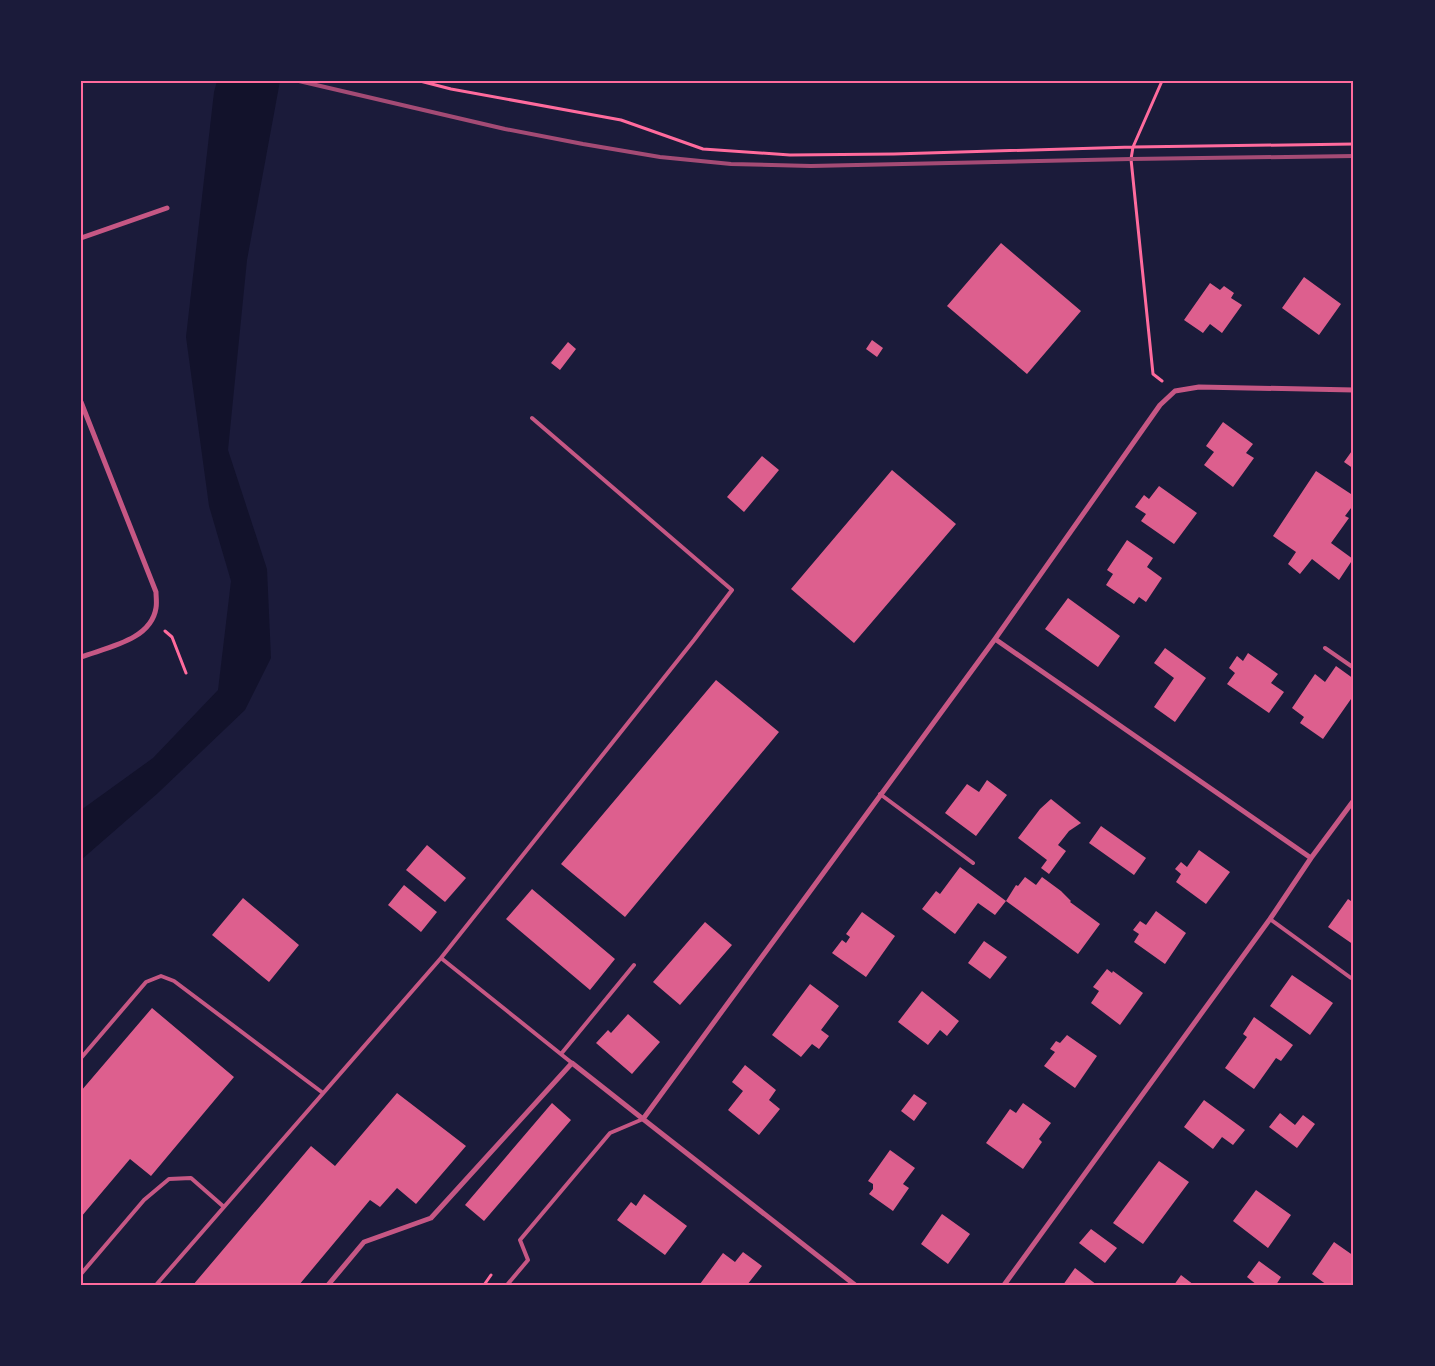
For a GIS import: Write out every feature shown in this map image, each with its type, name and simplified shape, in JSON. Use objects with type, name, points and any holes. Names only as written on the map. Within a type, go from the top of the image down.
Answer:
[{"type":"street","points":[[81,238],[167,208]]},
{"type":"street","points":[[643,1119],[995,639],[1160,405],[1175,392],[1199,387],[1354,390]]},
{"type":"street","points":[[81,402],[156,592],[156,608],[148,627],[133,638],[81,657]]},
{"type":"street","points":[[995,639],[1311,858]]},
{"type":"street","points":[[1004,1285],[1270,919],[1311,858],[1354,800]]},
{"type":"street","points":[[328,1285],[364,1242],[431,1218],[572,1063],[856,1285]]},
{"type":"lane","points":[[156,1285],[441,958],[732,590],[532,418]]},
{"type":"lane","points":[[1326,648],[1354,668]]},
{"type":"lane","points":[[880,794],[973,864]]},
{"type":"lane","points":[[1270,919],[1351,978]]},
{"type":"lane","points":[[441,958],[572,1063]]},
{"type":"lane","points":[[561,1054],[634,965]]},
{"type":"lane","points":[[81,1058],[146,982],[161,976],[174,981],[323,1093]]},
{"type":"lane","points":[[507,1285],[528,1260],[520,1240],[610,1133],[643,1119]]},
{"type":"lane","points":[[81,1274],[144,1200],[169,1179],[191,1178],[224,1207]]},
{"type":"path","points":[[420,81],[452,89],[621,120],[703,149],[790,155],[1354,144]]},
{"type":"path","points":[[1162,81],[1133,147],[1131,159],[1153,374],[1175,392]]},
{"type":"path","points":[[152,618],[172,637],[186,673]]},
{"type":"shaded area","points":[[217,81],[280,81],[247,260],[228,450],[267,569],[271,658],[245,710],[158,793],[81,860],[81,810],[153,758],[218,690],[231,581],[209,506],[186,337],[214,92]]},
{"type":"building","points":[[1001,243],[1081,311],[1027,374],[947,306]]},
{"type":"building","points":[[1304,277],[1341,304],[1319,335],[1282,308]]},
{"type":"building","points":[[1210,283],[1220,290],[1224,286],[1234,293],[1231,298],[1242,305],[1222,333],[1210,324],[1203,333],[1184,320]]},
{"type":"building","points":[[872,340],[883,348],[877,357],[866,349]]},
{"type":"building","points":[[568,342],[576,349],[560,370],[551,363]]},
{"type":"building","points":[[1223,422],[1253,444],[1246,453],[1254,458],[1233,487],[1204,465],[1214,452],[1206,446]]},
{"type":"building","points":[[1354,448],[1354,469],[1344,462]]},
{"type":"building","points":[[762,456],[779,470],[744,512],[727,497]]},
{"type":"building","points":[[892,470],[956,524],[854,643],[791,589]]},
{"type":"building","points":[[1316,471],[1354,496],[1354,504],[1345,516],[1349,518],[1331,543],[1353,559],[1339,580],[1312,559],[1300,574],[1288,564],[1296,552],[1273,536]]},
{"type":"building","points":[[1159,486],[1197,513],[1174,544],[1141,521],[1146,514],[1135,507],[1144,495],[1149,499]]},
{"type":"building","points":[[1127,540],[1153,558],[1147,567],[1162,578],[1146,602],[1139,597],[1134,604],[1106,585],[1113,574],[1107,570]]},
{"type":"building","points":[[1068,598],[1120,636],[1098,667],[1045,629]]},
{"type":"building","points":[[1165,648],[1206,678],[1175,722],[1154,707],[1174,678],[1154,663]]},
{"type":"building","points":[[1248,653],[1278,674],[1271,683],[1284,692],[1269,713],[1227,684],[1235,673],[1229,668],[1237,656],[1243,661]]},
{"type":"building","points":[[1336,666],[1354,679],[1354,702],[1351,699],[1323,739],[1300,723],[1304,717],[1292,708],[1315,674],[1325,682]]},
{"type":"building","points":[[716,680],[779,732],[625,917],[561,864]]},
{"type":"building","points":[[987,780],[1007,795],[976,836],[945,813],[967,784],[979,792]]},
{"type":"building","points":[[1051,799],[1081,823],[1069,831],[1058,845],[1066,851],[1049,874],[1041,868],[1047,860],[1018,838],[1040,809]]},
{"type":"building","points":[[1101,826],[1146,858],[1134,875],[1089,843]]},
{"type":"building","points":[[427,845],[466,878],[445,902],[406,870]]},
{"type":"building","points":[[1199,850],[1230,872],[1206,904],[1176,882],[1181,874],[1175,869],[1181,862],[1187,867]]},
{"type":"building","points":[[960,867],[1006,901],[995,915],[978,903],[955,934],[922,909],[936,891],[940,894]]},
{"type":"building","points":[[1025,877],[1036,885],[1042,877],[1061,891],[1070,902],[1100,924],[1078,954],[1006,901],[1016,885],[1018,886]]},
{"type":"building","points":[[404,885],[437,912],[421,932],[388,905]]},
{"type":"building","points":[[532,889],[615,959],[590,990],[506,919]]},
{"type":"building","points":[[243,898],[299,945],[269,982],[212,935]]},
{"type":"building","points":[[1348,899],[1354,903],[1354,945],[1328,927]]},
{"type":"building","points":[[1156,911],[1186,933],[1165,964],[1134,942],[1139,934],[1133,930],[1140,921],[1146,925]]},
{"type":"building","points":[[862,912],[895,936],[866,977],[832,953],[842,940],[846,943],[850,937],[846,934]]},
{"type":"building","points":[[705,922],[732,945],[680,1005],[653,982]]},
{"type":"building","points":[[984,941],[1007,957],[990,979],[968,963]]},
{"type":"building","points":[[1107,969],[1112,973],[1113,971],[1143,993],[1120,1025],[1091,1003],[1099,991],[1093,987]]},
{"type":"building","points":[[1292,975],[1333,1003],[1310,1035],[1270,1006]]},
{"type":"building","points":[[810,984],[839,1006],[821,1030],[829,1036],[819,1049],[812,1044],[801,1057],[772,1035]]},
{"type":"building","points":[[922,991],[959,1021],[947,1036],[940,1030],[928,1045],[898,1022]]},
{"type":"building","points":[[152,1008],[234,1077],[151,1176],[130,1159],[81,1217],[81,1091]]},
{"type":"building","points":[[628,1014],[660,1042],[632,1074],[596,1043],[608,1030],[611,1033]]},
{"type":"building","points":[[1254,1017],[1293,1045],[1281,1061],[1276,1058],[1254,1089],[1225,1068],[1247,1037],[1243,1034]]},
{"type":"building","points":[[1067,1035],[1097,1056],[1075,1088],[1044,1066],[1055,1052],[1050,1049],[1056,1041],[1060,1043]]},
{"type":"building","points":[[745,1065],[776,1090],[769,1100],[780,1109],[759,1135],[728,1110],[743,1091],[732,1082]]},
{"type":"building","points":[[397,1093],[466,1146],[416,1204],[397,1188],[380,1207],[370,1200],[299,1285],[193,1285],[311,1146],[335,1166]]},
{"type":"building","points":[[914,1094],[927,1103],[914,1121],[901,1111]]},
{"type":"building","points":[[1204,1100],[1245,1130],[1233,1145],[1222,1137],[1213,1149],[1184,1127]]},
{"type":"building","points":[[552,1103],[571,1120],[484,1221],[465,1205]]},
{"type":"building","points":[[1023,1103],[1051,1123],[1039,1139],[1042,1142],[1023,1169],[986,1143],[1010,1109],[1016,1113]]},
{"type":"building","points":[[1280,1113],[1295,1125],[1303,1115],[1315,1124],[1297,1148],[1269,1127]]},
{"type":"building","points":[[890,1150],[915,1168],[903,1184],[909,1188],[893,1211],[869,1194],[873,1189],[873,1184],[868,1181]]},
{"type":"building","points":[[1159,1161],[1189,1182],[1143,1244],[1113,1223]]},
{"type":"building","points":[[1256,1190],[1291,1215],[1268,1248],[1233,1221]]},
{"type":"building","points":[[644,1194],[687,1226],[665,1255],[617,1220],[631,1202],[636,1206]]},
{"type":"building","points":[[942,1214],[970,1234],[948,1264],[921,1244]]},
{"type":"building","points":[[1091,1229],[1117,1248],[1105,1263],[1079,1243]]},
{"type":"building","points":[[1334,1242],[1354,1256],[1354,1285],[1327,1285],[1312,1274]]},
{"type":"building","points":[[743,1252],[762,1266],[747,1285],[700,1284],[723,1253],[735,1262]]},
{"type":"building","points":[[1259,1261],[1281,1277],[1276,1285],[1257,1285],[1247,1277]]},
{"type":"building","points":[[1075,1268],[1097,1285],[1063,1285]]},
{"type":"building","points":[[1181,1275],[1194,1285],[1174,1285]]},
{"type":"railway","points":[[299,81],[505,129],[583,144],[660,157],[731,164],[811,166],[1354,156]]}]
